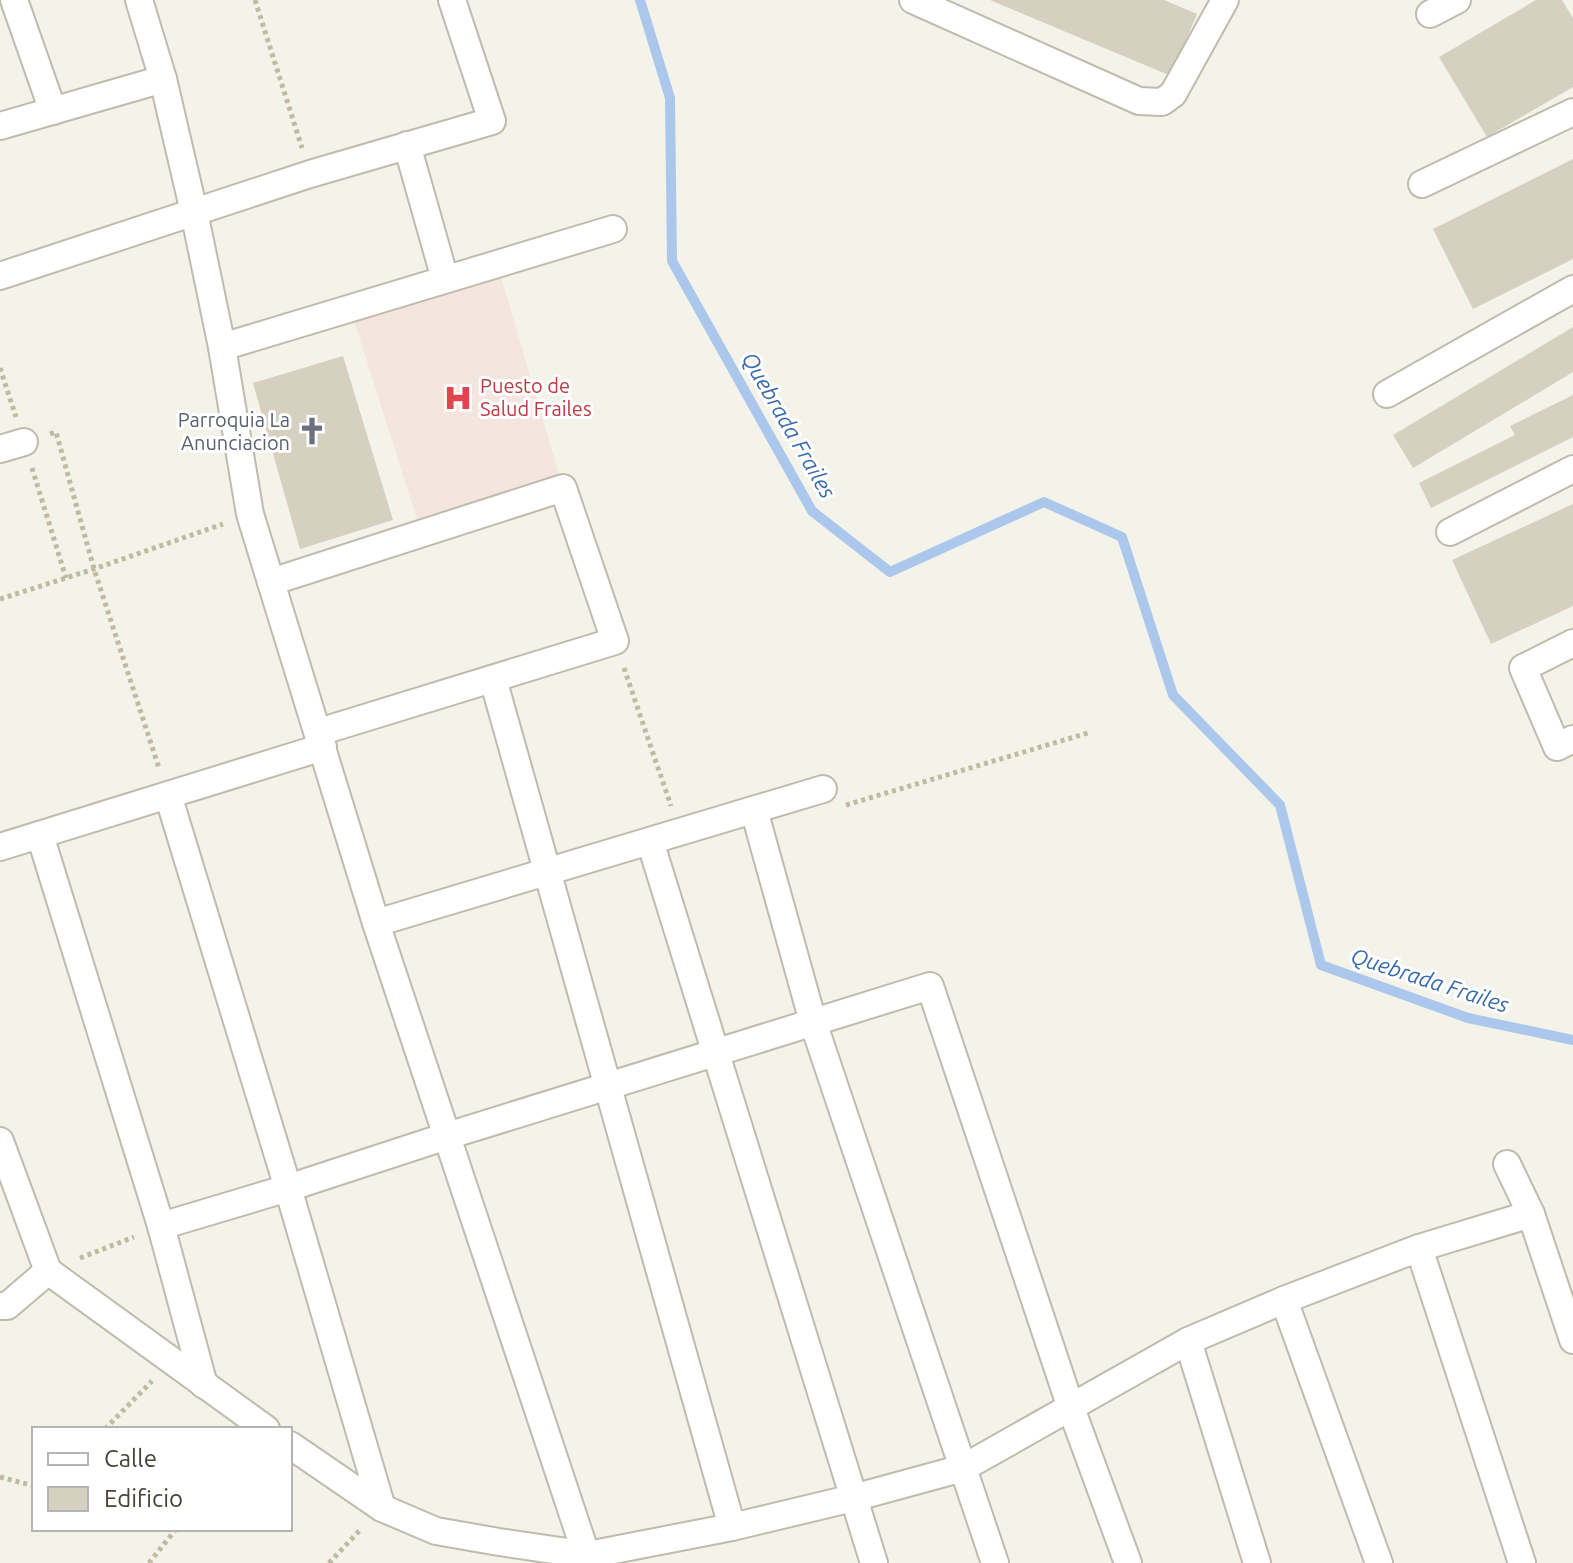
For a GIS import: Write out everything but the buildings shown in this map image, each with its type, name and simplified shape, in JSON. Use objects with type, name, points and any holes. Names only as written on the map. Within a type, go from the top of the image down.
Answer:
[{"type":"street","points":[[14,0],[53,111]]},
{"type":"street","points":[[139,0],[163,79],[194,212],[222,347],[250,514],[376,923],[589,1559]]},
{"type":"street","points":[[0,276],[310,174],[492,121],[452,0]]},
{"type":"street","points":[[913,0],[1139,101],[1162,102],[1173,94],[1225,0]]},
{"type":"street","points":[[1430,14],[1457,0]]},
{"type":"street","points":[[0,126],[163,79]]},
{"type":"street","points":[[1422,184],[1573,112]]},
{"type":"street","points":[[407,145],[445,279]]},
{"type":"street","points":[[222,347],[613,229]]},
{"type":"street","points":[[1387,394],[1573,289]]},
{"type":"street","points":[[1450,532],[1573,469]]},
{"type":"street","points":[[0,847],[168,795],[493,679],[615,641],[563,488],[271,582]]},
{"type":"street","points":[[1573,643],[1523,668],[1557,747],[1573,739]]},
{"type":"street","points":[[493,679],[732,1527]]},
{"type":"street","points":[[376,923],[823,789]]},
{"type":"street","points":[[168,795],[382,1508]]},
{"type":"street","points":[[754,810],[813,1022],[995,1563]]},
{"type":"street","points":[[40,835],[161,1226],[204,1385]]},
{"type":"street","points":[[650,841],[874,1563]]},
{"type":"street","points":[[161,1226],[930,986],[1071,1408],[1128,1563]]},
{"type":"street","points":[[0,1141],[48,1271],[263,1427]]},
{"type":"street","points":[[1507,1164],[1531,1214],[1573,1340]]},
{"type":"street","points":[[292,1446],[382,1508],[436,1531],[589,1559],[853,1498],[963,1468],[1188,1341],[1419,1248],[1531,1214]]},
{"type":"street","points":[[1419,1248],[1522,1563]]},
{"type":"street","points":[[0,1306],[7,1306],[48,1271]]},
{"type":"street","points":[[1284,1300],[1379,1563]]},
{"type":"street","points":[[1188,1341],[1257,1563]]},
{"type":"path","points":[[255,0],[310,174]]},
{"type":"path","points":[[12,446],[56,432],[94,569],[168,795]]},
{"type":"path","points":[[0,599],[250,514]]},
{"type":"path","points":[[615,641],[680,832]]},
{"type":"path","points":[[823,789],[831,809],[1091,732]]},
{"type":"path","points":[[48,1271],[161,1226]]},
{"type":"path","points":[[107,1427],[171,1361]]},
{"type":"path","points":[[0,1477],[32,1485]]},
{"type":"path","points":[[329,1563],[382,1508]]},
{"type":"path","points":[[149,1563],[174,1531]]},
{"type":"shaded area","name":"Puesto de Salud Frailes","points":[[497,263],[563,488],[422,535],[350,308]]},
{"type":"waterway","name":"Quebrada Frailes","points":[[640,0],[670,98],[672,261],[812,511],[890,572],[1044,502],[1122,537],[1173,695],[1280,805],[1321,965],[1468,1018],[1573,1040]]},
{"type":"place","name":"Puesto de Salud Frailes","points":[[458,398]]},
{"type":"place","name":"Parroquia La Anunciacion","points":[[312,431]]}]
